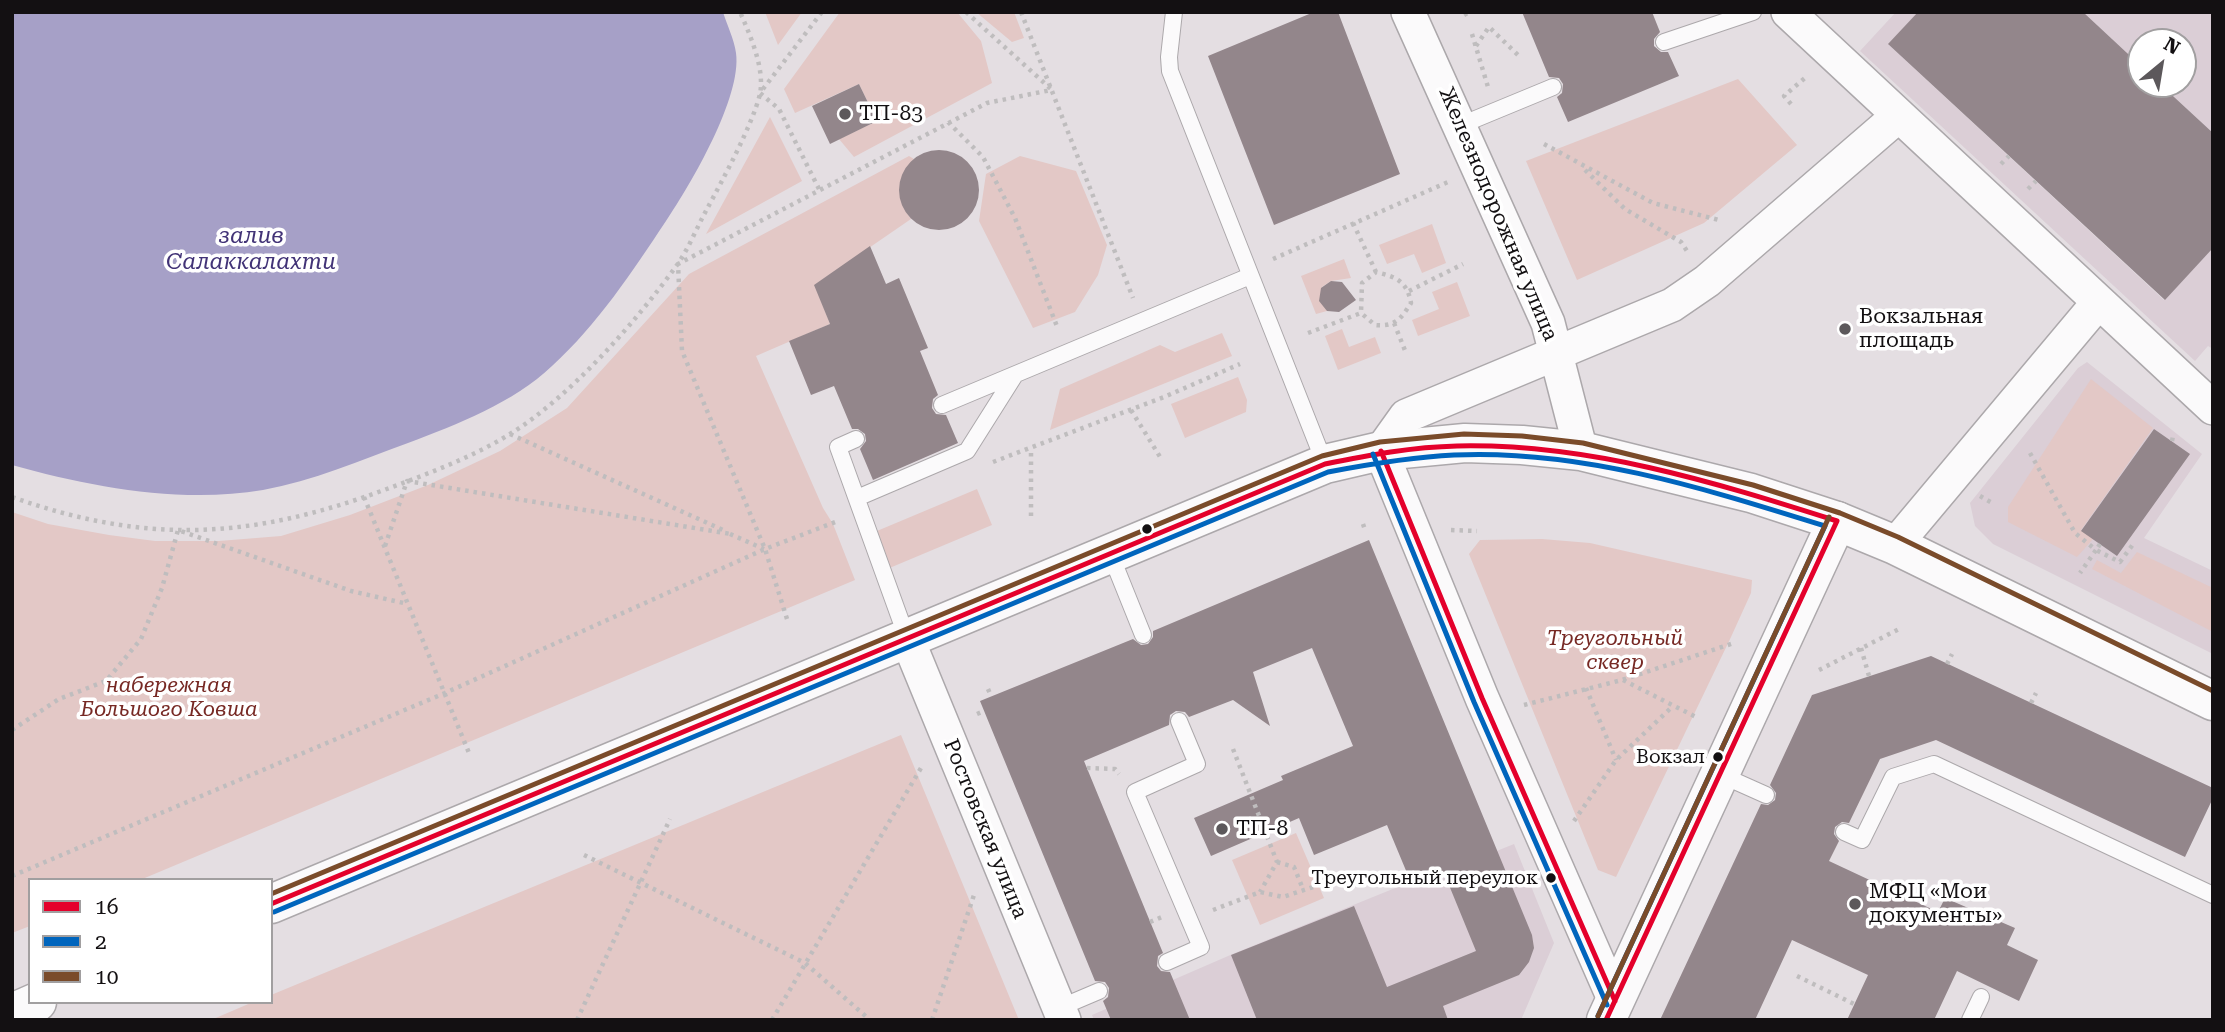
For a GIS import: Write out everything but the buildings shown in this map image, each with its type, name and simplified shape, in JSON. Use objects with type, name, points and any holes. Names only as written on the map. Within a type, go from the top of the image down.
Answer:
[{"type":"main road","points":[[273,903],[1325,464],[1381,451],[1465,443],[1581,452],[1751,493],[1837,521],[1895,545],[2213,701]]},
{"type":"main road","points":[[1611,1010],[1837,521]]},
{"type":"main road","points":[[12,1013],[32,1004]]},
{"type":"street","name":"Железнодорожная улица","points":[[1408,12],[1548,323],[1581,452]]},
{"type":"street","points":[[1788,12],[2097,304],[2213,408]]},
{"type":"street","points":[[1611,1010],[1381,451],[1406,416],[1672,305],[1707,281],[1898,116]]},
{"type":"street","points":[[1895,545],[2097,304]]},
{"type":"street","name":"Ростовская улица","points":[[907,638],[1061,1014]]},
{"type":"lane","points":[[1174,12],[1170,71],[1325,464]]},
{"type":"lane","points":[[1664,42],[1753,12]]},
{"type":"lane","points":[[1461,125],[1553,87]]},
{"type":"lane","points":[[942,405],[1250,276]]},
{"type":"lane","points":[[859,505],[967,451],[1015,375]]},
{"type":"lane","points":[[856,439],[838,447],[907,638]]},
{"type":"lane","points":[[1110,553],[1143,635]]},
{"type":"lane","points":[[1167,962],[1201,947],[1135,792],[1197,764],[1179,722]]},
{"type":"lane","points":[[1844,832],[1862,840],[1893,778],[1934,764],[2213,895]]},
{"type":"lane","points":[[1719,774],[1766,795]]},
{"type":"lane","points":[[1061,1014],[1099,991]]},
{"type":"lane","points":[[1970,1020],[1981,997]]},
{"type":"path","points":[[740,12],[759,68],[760,93],[779,109],[819,189]]},
{"type":"path","points":[[12,497],[101,522],[178,530],[265,525],[310,515],[448,466],[510,434],[552,403],[590,367],[678,264],[727,170],[760,93],[822,12]]},
{"type":"path","points":[[966,12],[1051,90]]},
{"type":"path","points":[[1021,12],[1132,296],[1147,320]]},
{"type":"path","points":[[1476,47],[1489,27],[1518,55]]},
{"type":"path","points":[[1791,104],[1784,96],[1807,77]]},
{"type":"path","points":[[678,264],[947,121],[986,103],[1051,90]]},
{"type":"path","points":[[947,121],[983,157],[1015,218],[1067,353]]},
{"type":"path","points":[[1544,144],[1653,203],[1719,220]]},
{"type":"path","points":[[2000,165],[2009,156]]},
{"type":"path","points":[[1581,165],[1625,209],[1681,243],[1707,281]]},
{"type":"path","points":[[1273,259],[1481,170]]},
{"type":"path","points":[[2028,190],[2036,181]]},
{"type":"path","points":[[1353,223],[1376,272]]},
{"type":"path","points":[[678,264],[682,351],[765,549],[787,619]]},
{"type":"path","points":[[1409,291],[1463,264]]},
{"type":"path","points":[[1361,313],[1375,325],[1386,326],[1400,320],[1411,303],[1409,291],[1398,277],[1376,272]]},
{"type":"path","points":[[1361,313],[1362,283],[1376,272]]},
{"type":"path","points":[[1308,332],[1361,313]]},
{"type":"path","points":[[1394,323],[1406,353]]},
{"type":"path","points":[[992,462],[1131,410],[1240,364]]},
{"type":"path","points":[[1131,410],[1162,460]]},
{"type":"path","points":[[510,434],[765,549]]},
{"type":"path","points":[[1031,448],[1031,516]]},
{"type":"path","points":[[2030,453],[2075,533],[2096,550],[2120,562],[2134,543]]},
{"type":"path","points":[[407,481],[731,534]]},
{"type":"path","points":[[384,546],[407,481]]},
{"type":"path","points":[[364,497],[469,752]]},
{"type":"path","points":[[12,876],[445,693],[859,505]]},
{"type":"path","points":[[1363,524],[1365,530]]},
{"type":"path","points":[[178,530],[351,591],[408,604]]},
{"type":"path","points":[[12,730],[59,699],[106,681],[141,639],[162,588],[178,530]]},
{"type":"path","points":[[2080,573],[2101,544]]},
{"type":"path","points":[[1819,670],[1899,629]]},
{"type":"path","points":[[1522,705],[1622,680],[1734,643]]},
{"type":"path","points":[[1861,648],[1869,676]]},
{"type":"path","points":[[1947,664],[1952,654]]},
{"type":"path","points":[[1622,680],[1698,718]]},
{"type":"path","points":[[1586,688],[1616,760]]},
{"type":"path","points":[[988,689],[991,696]]},
{"type":"path","points":[[2031,703],[2036,693]]},
{"type":"path","points":[[1571,825],[1616,760],[1673,705]]},
{"type":"path","points":[[977,714],[984,711]]},
{"type":"path","points":[[1233,749],[1277,862],[1261,892]]},
{"type":"path","points":[[772,1020],[922,766]]},
{"type":"path","points":[[577,1020],[670,819]]},
{"type":"path","points":[[584,855],[806,963],[870,1020]]},
{"type":"path","points":[[1277,862],[1294,867],[1303,889]]},
{"type":"path","points":[[1189,919],[1261,892],[1283,897],[1340,878]]},
{"type":"path","points":[[932,1020],[974,895]]},
{"type":"path","points":[[1797,976],[1854,1004]]},
{"type":"shaded area","points":[[1896,12],[1918,12],[1889,45],[2164,300],[2213,248],[2213,349],[2208,346],[2195,361],[1860,51]]},
{"type":"shaded area","points":[[2083,12],[2213,12],[2213,133],[2175,98],[2197,98],[2197,28],[2127,28],[2127,53]]},
{"type":"shaded area","points":[[2087,362],[2202,454],[2144,538],[2213,571],[2213,654],[1993,544],[1975,526],[1970,503],[2078,368]]},
{"type":"shaded area","points":[[1514,844],[1554,943],[1521,1020],[1094,1020],[1092,1015],[1235,953],[1410,882],[1412,885]]},
{"type":"green space","points":[[765,12],[802,12],[778,45]]},
{"type":"green space","points":[[840,12],[957,12],[981,41],[992,83],[854,157],[839,139],[877,121],[859,84],[795,113],[784,89]]},
{"type":"green space","points":[[976,12],[1014,12],[1024,38],[1012,42]]},
{"type":"green space","points":[[1738,79],[1797,145],[1704,223],[1577,280],[1526,161]]},
{"type":"green space","points":[[770,117],[802,181],[706,234]]},
{"type":"green space","name":"набережная Большого Ковша","points":[[909,156],[914,159],[905,174],[901,189],[903,204],[911,219],[815,285],[830,324],[756,356],[823,508],[833,524],[855,580],[145,878],[28,878],[28,927],[12,933],[12,512],[48,524],[155,541],[219,541],[281,536],[350,515],[428,485],[500,451],[567,408],[689,274]]},
{"type":"green space","points":[[1020,156],[1076,171],[1107,245],[1098,275],[1075,312],[1033,328],[979,221],[986,174]]},
{"type":"green space","points":[[1432,224],[1446,263],[1422,273],[1414,254],[1387,264],[1379,245]]},
{"type":"green space","points":[[1344,259],[1351,278],[1331,281],[1322,287],[1327,311],[1316,314],[1301,276]]},
{"type":"green space","points":[[1457,282],[1470,316],[1418,336],[1412,320],[1439,309],[1432,292]]},
{"type":"green space","points":[[1342,329],[1349,347],[1375,337],[1381,353],[1338,370],[1325,336]]},
{"type":"green space","points":[[1222,333],[1232,356],[1050,430],[1060,389],[1160,345],[1175,352]]},
{"type":"green space","points":[[1238,377],[1247,400],[1246,412],[1185,438],[1171,404]]},
{"type":"green space","points":[[2091,379],[2153,428],[2081,530],[2093,539],[2077,557],[2008,522],[2008,507]]},
{"type":"green space","points":[[977,489],[992,525],[880,572],[865,536]]},
{"type":"green space","name":"Треугольный сквер","points":[[1542,539],[1590,543],[1752,580],[1751,593],[1731,637],[1616,877],[1598,870],[1469,554],[1480,540]]},
{"type":"green space","points":[[2137,552],[2213,588],[2213,632],[2092,569],[2097,560],[2121,573]]},
{"type":"green space","points":[[901,735],[1019,1020],[211,1020],[248,1004],[273,1004],[273,994]]},
{"type":"green space","points":[[1296,833],[1324,898],[1260,925],[1232,860]]},
{"type":"water","name":"залив Салаккалахти","points":[[12,12],[723,12],[735,48],[736,71],[731,93],[713,140],[676,205],[599,315],[569,350],[537,379],[502,402],[465,420],[318,476],[263,490],[232,494],[168,494],[105,486],[12,465]]},
{"type":"transit line","name":"10","points":[[273,893],[1322,456],[1380,442],[1464,434],[1522,436],[1583,443],[1753,485],[1840,513],[1898,537],[2213,691]]},
{"type":"transit line","name":"16","points":[[273,903],[1325,464],[1391,452],[1457,446],[1554,451],[1602,458],[1697,479],[1837,521],[1606,1020]]},
{"type":"transit line","name":"16","points":[[1381,451],[1482,698],[1615,1001]]},
{"type":"transit line","name":"2","points":[[1373,454],[1474,702],[1607,1005]]},
{"type":"transit line","name":"2","points":[[274,912],[1328,472],[1438,456],[1502,455],[1549,458],[1642,474],[1735,498],[1825,526],[1598,1016]]},
{"type":"transit line","name":"10","points":[[1598,1016],[1829,517]]},
{"type":"place","name":"ТП-83","points":[[845,114]]},
{"type":"place","name":"Вокзальная площадь","points":[[1845,329]]},
{"type":"place","name":"Вокзал","points":[[1718,757]]},
{"type":"place","name":"ТП-8","points":[[1222,829]]},
{"type":"place","name":"Треугольный переулок","points":[[1551,878]]},
{"type":"place","name":"МФЦ «Мои документы»","points":[[1855,904]]}]
